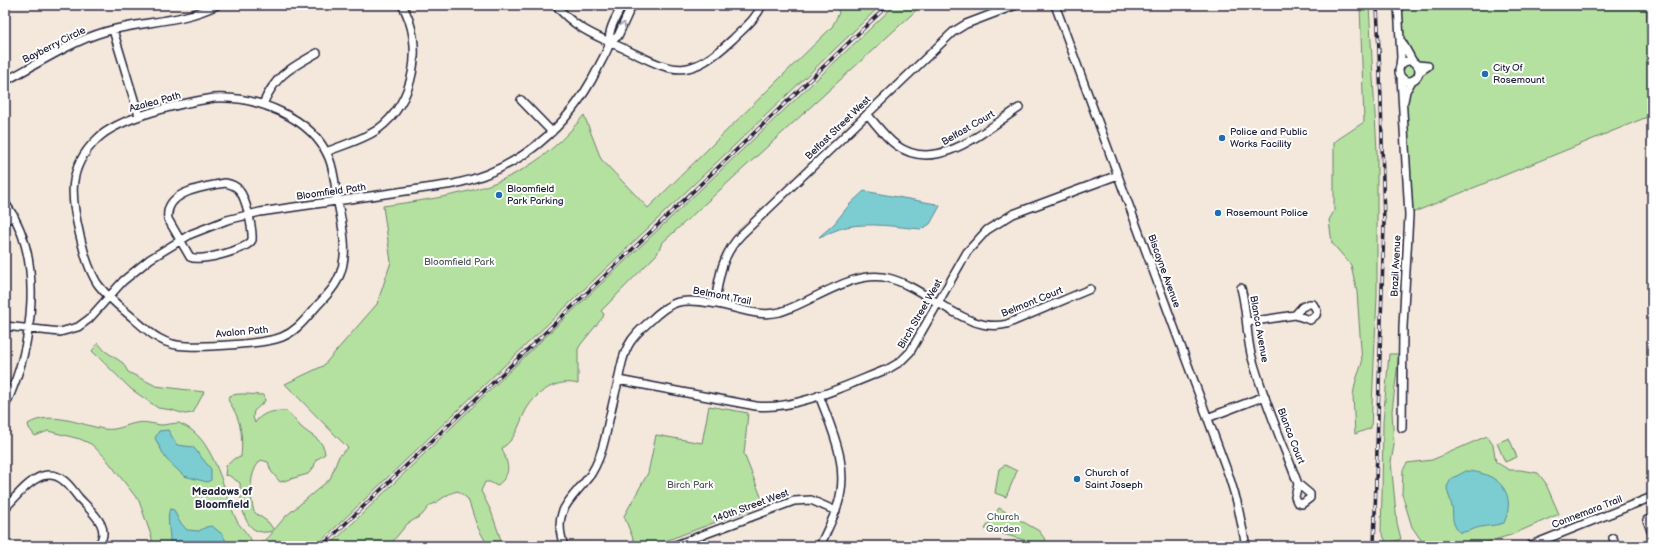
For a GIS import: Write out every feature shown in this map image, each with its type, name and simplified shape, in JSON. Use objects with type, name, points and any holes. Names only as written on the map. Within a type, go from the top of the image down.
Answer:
[{"type":"street","name":"Bayberry Circle","points":[[5,81],[83,40],[112,30],[199,13],[217,5]]},
{"type":"street","points":[[326,152],[361,138],[377,129],[392,117],[404,97],[413,64],[414,40],[410,22],[402,5]]},
{"type":"street","points":[[556,5],[576,25],[656,64],[675,69],[690,67],[706,62],[753,20],[762,5]]},
{"type":"street","name":"Bloomfield Path","points":[[610,42],[610,32],[622,5]]},
{"type":"street","name":"Bloomfield Path","points":[[5,326],[60,332],[78,327],[89,319],[108,296],[142,265],[179,240],[217,223],[248,214],[466,182],[511,163],[535,147],[552,132],[580,100],[610,42],[618,36],[632,5]]},
{"type":"street","name":"Belfast Street West","points":[[716,303],[721,268],[732,245],[867,114],[959,28],[973,20],[1016,5]]},
{"type":"street","name":"Biscayne Avenue","points":[[1055,5],[1238,502],[1246,546]]},
{"type":"street","name":"Brazil Avenue","points":[[1398,5],[1401,57],[1399,72],[1403,105],[1409,215],[1403,327],[1402,428]]},
{"type":"street","points":[[112,30],[139,116]]},
{"type":"street","name":"Brazil Avenue","points":[[1399,36],[1416,66],[1417,78],[1412,81],[1406,91],[1403,105]]},
{"type":"street","points":[[263,104],[269,90],[277,79],[317,53]]},
{"type":"street","points":[[1400,66],[1407,61],[1416,66]]},
{"type":"street","points":[[1400,77],[1406,81],[1412,81]]},
{"type":"street","name":"Azalea Path","points":[[108,296],[96,280],[86,259],[74,208],[73,182],[80,162],[98,138],[119,123],[139,116],[214,98],[241,99],[263,104],[296,121],[326,152],[332,166],[338,201]]},
{"type":"street","points":[[521,100],[552,132]]},
{"type":"street","name":"Belfast Court","points":[[867,114],[897,145],[909,152],[927,156],[950,152],[1019,108]]},
{"type":"street","name":"Birch Street West","points":[[618,380],[765,407],[791,405],[888,369],[900,362],[914,346],[967,252],[977,239],[992,226],[1013,214],[1118,175]]},
{"type":"street","points":[[221,184],[230,184],[241,192],[248,214],[252,236],[251,243],[245,247],[196,259],[187,255],[170,224],[167,213],[170,203],[182,194],[221,184]]},
{"type":"street","name":"Avalon Path","points":[[108,296],[151,334],[160,340],[175,345],[190,346],[250,342],[282,337],[302,322],[332,288],[342,271],[345,251],[338,201]]},
{"type":"street","points":[[5,203],[21,229],[28,264],[31,292],[29,329],[16,379],[5,406]]},
{"type":"street","points":[[5,221],[14,216]]},
{"type":"street","name":"Belmont Trail","points":[[564,546],[560,534],[561,515],[569,498],[590,474],[600,456],[622,361],[628,345],[640,329],[662,308],[675,302],[688,299],[716,303],[755,314],[768,314],[784,310],[860,278],[873,276],[893,279],[938,302]]},
{"type":"street","name":"Blanca Avenue","points":[[1241,288],[1248,322],[1251,353],[1265,396]]},
{"type":"street","name":"Belmont Court","points":[[938,302],[976,323],[988,326],[1001,326],[1090,289]]},
{"type":"street","points":[[1248,322],[1296,315]]},
{"type":"street","points":[[819,395],[838,446],[842,467],[842,489],[836,511],[820,546]]},
{"type":"street","points":[[1207,418],[1265,396]]},
{"type":"street","name":"Blanca Court","points":[[1265,396],[1298,484]]},
{"type":"street","points":[[5,508],[34,480],[44,475],[54,475],[63,479],[99,519],[103,530],[102,541],[97,546]]},
{"type":"street","name":"Connemara Trail","points":[[1528,546],[1652,497]]},
{"type":"street","name":"140th Street West","points":[[673,546],[794,501],[811,500],[836,511]]},
{"type":"street","points":[[1647,520],[1652,533]]},
{"type":"street","points":[[1613,538],[1616,546]]},
{"type":"green space","name":"Bloomfield Park","points":[[836,5],[881,5],[316,546],[151,546],[152,538],[139,501],[104,456],[91,444],[80,439],[48,431],[35,436],[29,428],[28,424],[46,418],[56,418],[104,429],[117,429],[139,422],[161,425],[179,423],[197,434],[205,444],[218,469],[238,523],[252,541],[258,543],[264,541],[273,531],[263,532],[255,530],[249,525],[243,510],[240,483],[228,475],[225,476],[226,466],[235,458],[241,457],[242,449],[240,427],[236,414],[228,400],[229,396],[242,394],[264,395],[265,401],[254,411],[253,417],[255,423],[258,419],[269,412],[287,411],[300,426],[319,441],[324,449],[325,454],[316,460],[314,467],[308,474],[280,482],[271,471],[268,462],[261,460],[257,465],[251,485],[254,512],[268,522],[274,530],[286,516],[330,479],[339,456],[348,448],[285,384],[323,366],[377,304],[391,262],[383,206],[443,197],[494,183],[518,172],[540,158],[562,139],[584,115],[601,159],[648,208],[832,27],[839,13]]},
{"type":"green space","points":[[895,5],[922,5],[662,243],[657,254],[601,311],[604,314],[603,317],[578,349],[578,384],[562,383],[555,385],[541,392],[530,403],[514,436],[502,448],[508,468],[505,477],[497,486],[490,482],[485,482],[481,491],[491,511],[502,543],[505,546],[488,546],[477,526],[468,499],[458,491],[430,505],[422,515],[407,524],[389,546],[329,546],[545,337]]},
{"type":"green space","points":[[1360,5],[1369,5],[1377,151],[1377,296],[1371,428],[1355,434],[1353,395],[1362,363],[1357,292],[1351,265],[1332,243],[1329,220],[1334,211],[1334,142],[1364,122]]},
{"type":"green space","points":[[1398,5],[1646,5],[1652,115],[1407,215]]},
{"type":"green space","points":[[98,343],[105,351],[123,363],[128,372],[156,386],[204,392],[193,413],[185,414],[158,408],[131,389],[92,351]]},
{"type":"green space","points":[[1389,354],[1399,354],[1392,411],[1394,445],[1391,462],[1397,523],[1401,539],[1387,544],[1381,531],[1383,422]]},
{"type":"green space","name":"Birch Park","points":[[709,406],[748,413],[744,454],[764,504],[652,546],[636,546],[624,516],[648,473],[656,435],[702,443]]},
{"type":"green space","points":[[1487,436],[1493,445],[1496,462],[1509,470],[1538,473],[1545,482],[1559,514],[1511,535],[1473,546],[1429,546],[1421,540],[1412,527],[1402,494],[1403,470],[1407,463],[1432,460]]},
{"type":"green space","points":[[1509,438],[1517,457],[1505,462],[1497,443]]},
{"type":"green space","points":[[1005,465],[1017,471],[1006,497],[995,493],[999,469]]},
{"type":"green space","name":"Church Garden","points":[[999,508],[1039,531],[1047,542],[1045,546],[985,529]]},
{"type":"green space","points":[[522,542],[527,546],[505,546]]},
{"type":"water","points":[[864,191],[940,206],[930,224],[921,229],[884,225],[865,225],[843,228],[819,237],[834,224],[850,204]]},
{"type":"water","points":[[168,430],[177,445],[193,447],[211,469],[211,480],[207,482],[184,476],[166,459],[155,438],[159,431]]},
{"type":"water","points":[[1466,471],[1487,475],[1502,486],[1506,493],[1508,502],[1508,512],[1504,523],[1484,526],[1465,532],[1459,532],[1456,528],[1453,521],[1452,507],[1447,487],[1451,479]]},
{"type":"water","points":[[170,509],[174,510],[179,521],[187,530],[199,531],[206,527],[212,526],[222,534],[229,546],[170,546],[168,516]]},
{"type":"railway","points":[[322,546],[888,5]]},
{"type":"railway","points":[[1374,546],[1384,225],[1377,5]]},
{"type":"place","name":"City Of Rosemount","points":[[1485,74]]},
{"type":"place","name":"Police and Public Works Facility","points":[[1222,138]]},
{"type":"place","name":"Bloomfield Park Parking","points":[[499,195]]},
{"type":"place","name":"Rosemount Police","points":[[1218,213]]},
{"type":"place","name":"Church of Saint Joseph","points":[[1077,479]]},
{"type":"district","name":"Meadows of Bloomfield","points":[[222,497]]}]
